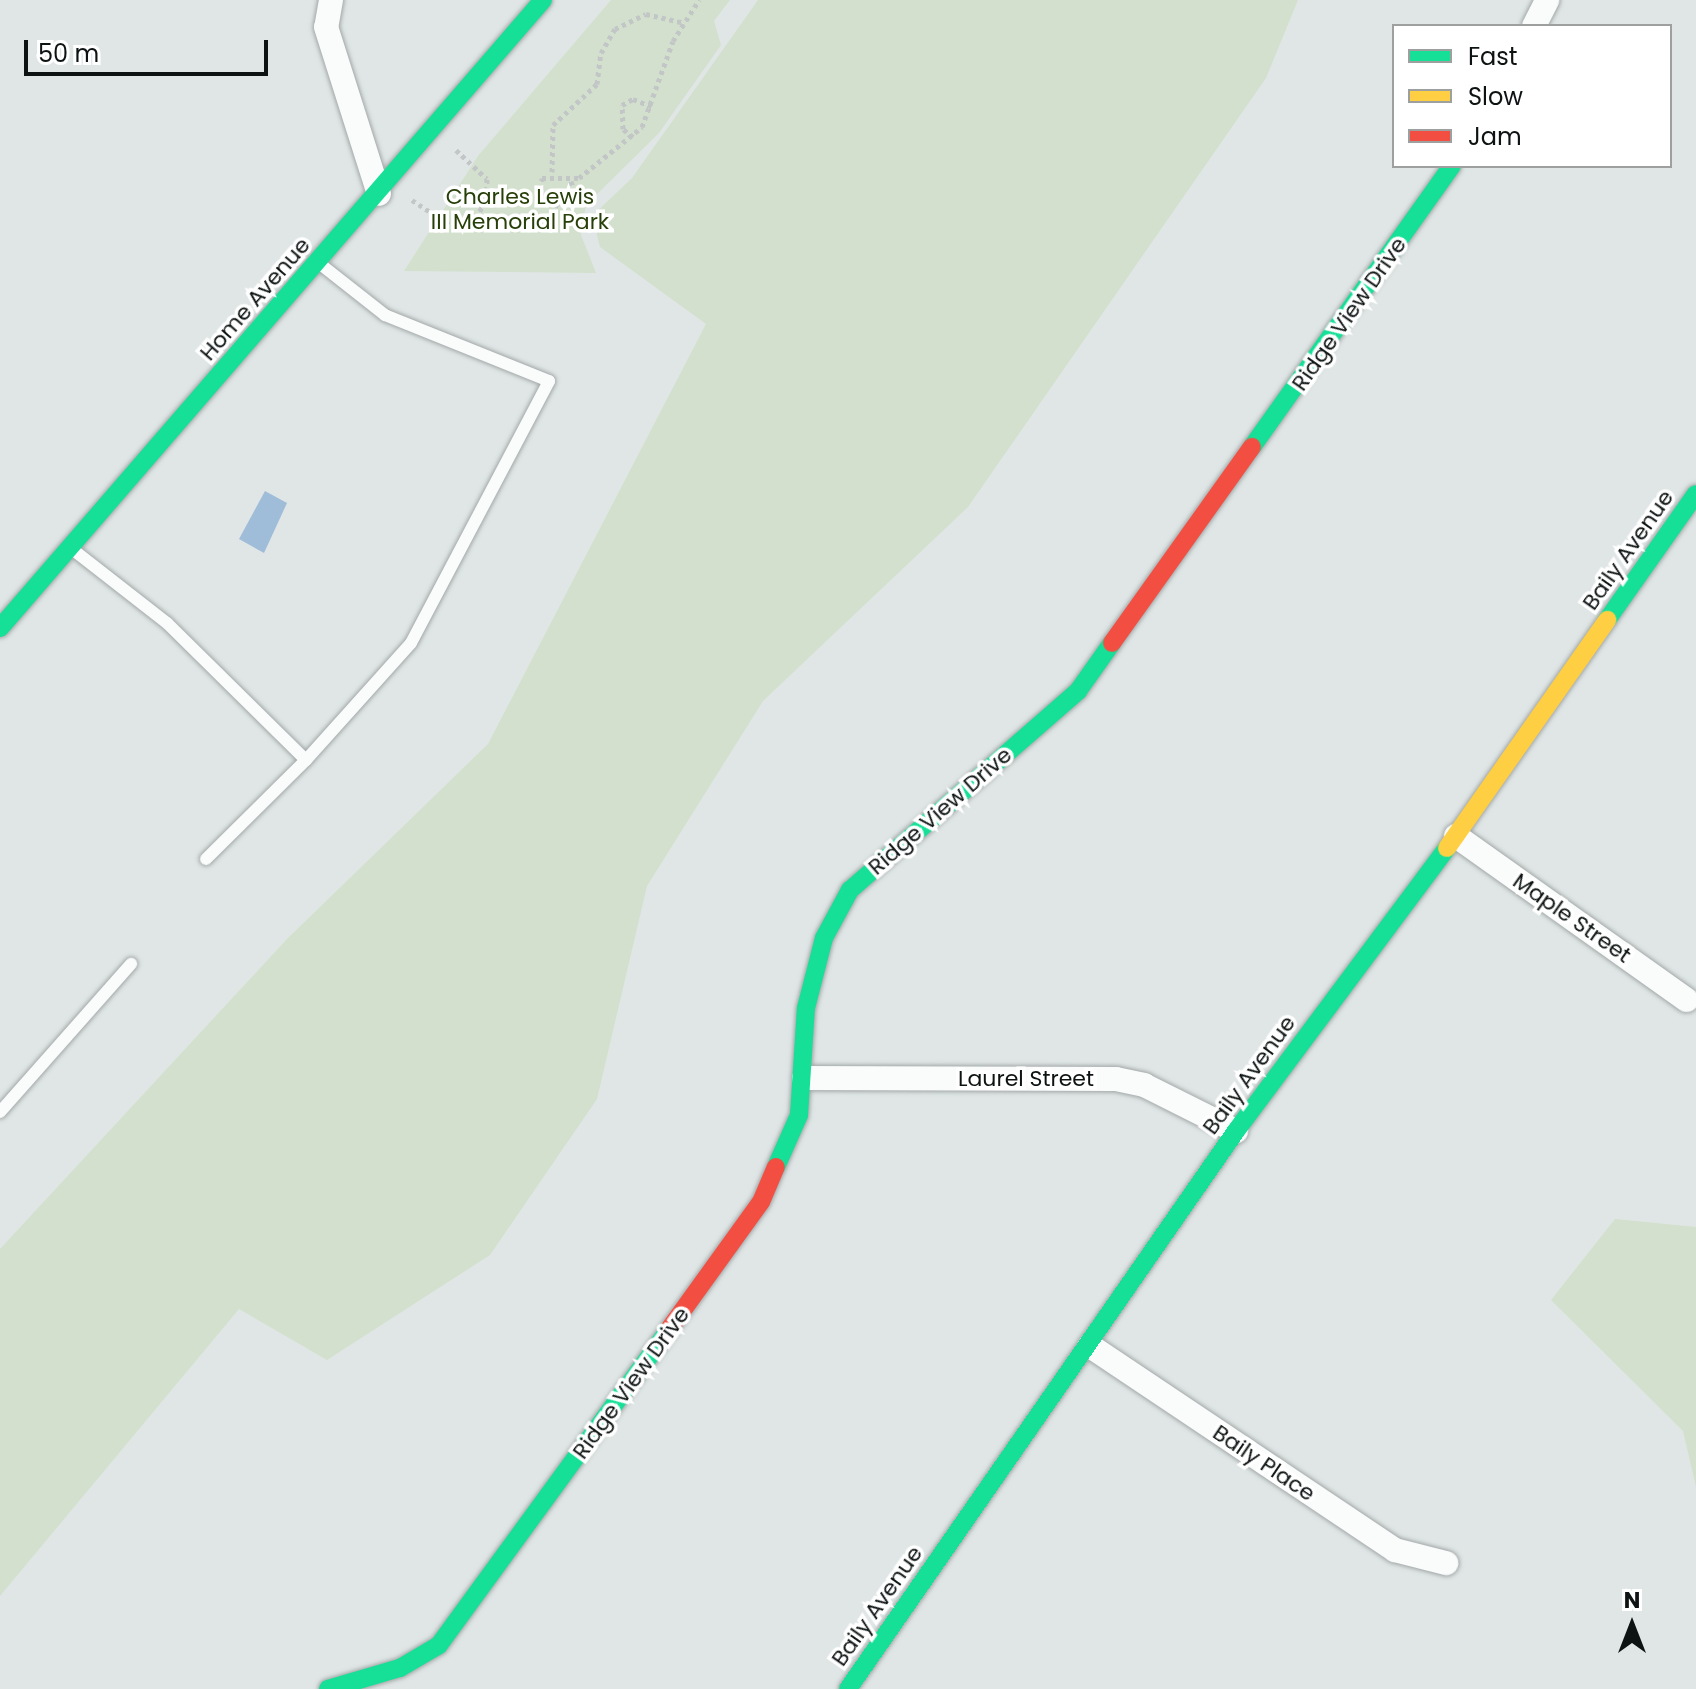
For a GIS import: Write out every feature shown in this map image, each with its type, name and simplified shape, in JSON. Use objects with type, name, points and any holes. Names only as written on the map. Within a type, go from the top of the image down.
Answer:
[{"type":"street","points":[[331,0],[326,27],[384,188]]},
{"type":"street","name":"Home Avenue","points":[[0,628],[384,188],[543,0]]},
{"type":"street","points":[[1535,24],[1547,0]]},
{"type":"street","name":"Ridge View Drive","points":[[328,1689],[400,1668],[439,1645],[483,1589],[761,1202],[799,1115],[804,1078],[806,1008],[824,938],[850,890],[1078,691],[1451,168]]},
{"type":"street","name":"Baily Avenue","points":[[848,1689],[1090,1346],[1236,1131],[1456,836],[1696,494]]},
{"type":"street","name":"Maple Street","points":[[1456,836],[1687,1000]]},
{"type":"street","name":"Laurel Street","points":[[804,1078],[1116,1079],[1144,1085],[1236,1131]]},
{"type":"street","name":"Baily Place","points":[[1090,1346],[1395,1550],[1446,1563]]},
{"type":"lane","points":[[206,859],[306,760],[411,643],[549,381],[385,315],[319,263]]},
{"type":"lane","points":[[70,547],[167,623],[306,760]]},
{"type":"lane","points":[[0,1112],[131,964]]},
{"type":"path","points":[[571,181],[633,137],[653,107],[682,22],[699,0]]},
{"type":"path","points":[[552,172],[553,125],[597,84],[601,53],[615,29],[646,14],[682,22]]},
{"type":"path","points":[[633,137],[623,129],[622,105],[633,99],[653,107]]},
{"type":"path","points":[[384,188],[453,227],[470,224],[486,202],[487,179],[432,131]]},
{"type":"path","points":[[486,202],[541,197],[559,206],[574,190],[571,181],[552,172]]},
{"type":"path","points":[[541,197],[542,178],[552,172]]},
{"type":"green space","name":"Charles Lewis III Memorial Park","points":[[611,0],[730,0],[714,21],[721,45],[659,133],[586,205],[581,235],[596,273],[404,271],[478,156]]},
{"type":"green space","points":[[758,0],[1298,0],[1266,78],[968,507],[763,701],[647,886],[597,1099],[490,1255],[327,1360],[239,1309],[0,1596],[0,1249],[287,939],[488,744],[706,324],[600,247],[592,216],[632,178]]},
{"type":"green space","points":[[1615,1219],[1696,1227],[1696,1487],[1683,1431],[1551,1300]]},
{"type":"water","points":[[265,491],[287,503],[264,553],[239,539]]},
{"type":"traffic: fast","points":[[0,628],[543,0]]},
{"type":"traffic: fast","points":[[1252,447],[1451,168]]},
{"type":"traffic: fast","points":[[1607,620],[1696,494]]},
{"type":"traffic: fast","points":[[776,1167],[799,1115],[806,1008],[824,938],[850,890],[1078,691],[1112,643]]},
{"type":"traffic: fast","points":[[848,1689],[1236,1131],[1447,848]]},
{"type":"traffic: fast","points":[[328,1689],[400,1668],[439,1645],[670,1328]]},
{"type":"traffic: slow","points":[[1447,848],[1607,620]]},
{"type":"traffic: jam","points":[[1112,643],[1252,447]]},
{"type":"traffic: jam","points":[[670,1328],[761,1202],[776,1167]]}]
